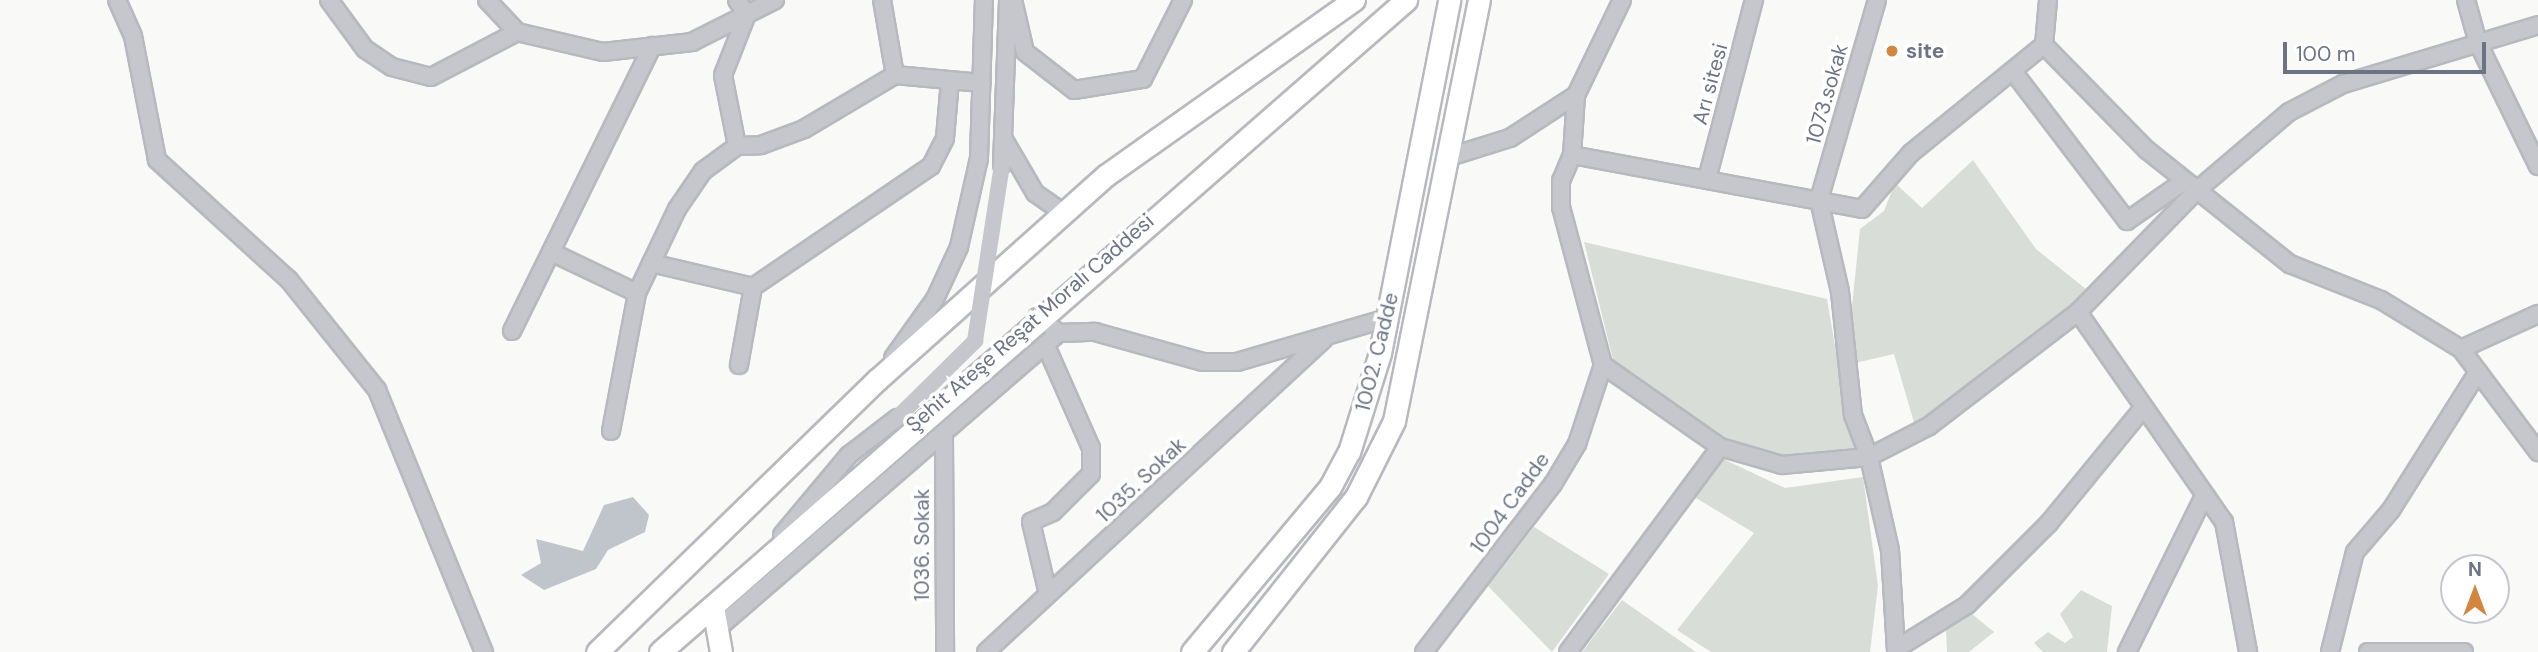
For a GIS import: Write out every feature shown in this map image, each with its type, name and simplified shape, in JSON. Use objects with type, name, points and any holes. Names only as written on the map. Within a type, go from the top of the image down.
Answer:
[{"type":"main road","points":[[597,652],[878,379],[1105,176],[1354,0]]},
{"type":"main road","name":"Şehit Ateşe Reşat Moralı Caddesi","points":[[660,652],[713,607],[768,553],[1037,317],[1406,0]]},
{"type":"main road","name":"1002. Cadde","points":[[1201,649],[1330,487],[1366,403],[1387,318],[1449,0]]},
{"type":"main road","name":"1002. Cadde","points":[[1233,652],[1372,470],[1394,421],[1417,324],[1479,0]]},
{"type":"main road","points":[[1419,152],[1449,157]]},
{"type":"main road","points":[[1387,318],[1417,324]]},
{"type":"main road","points":[[713,607],[721,652]]},
{"type":"street","points":[[117,0],[133,36],[157,160],[289,279],[377,390],[485,652]]},
{"type":"street","points":[[329,0],[365,49],[392,67],[431,77],[517,32]]},
{"type":"street","points":[[486,0],[517,32],[603,52],[692,42],[775,0]]},
{"type":"street","points":[[737,0],[747,14]]},
{"type":"street","points":[[882,0],[895,75]]},
{"type":"street","points":[[878,379],[935,299],[959,247],[979,158],[985,0]]},
{"type":"street","points":[[1010,0],[1025,52],[1074,90],[1143,79],[1183,0]]},
{"type":"street","points":[[768,553],[849,455],[897,418],[975,341],[1002,165],[1010,0]]},
{"type":"street","points":[[1622,0],[1576,95],[1572,155],[1561,181],[1561,207],[1603,365],[1720,447],[1782,465],[1870,457],[1929,426],[2078,312],[2189,187]]},
{"type":"street","name":"Arı sitesi","points":[[1707,179],[1754,0]]},
{"type":"street","name":"1073.sokak","points":[[1819,200],[1877,0]]},
{"type":"street","points":[[1572,155],[1707,179],[1793,200],[1819,200],[1862,209],[1911,153],[2015,74],[2045,46],[2048,0]]},
{"type":"street","points":[[2466,0],[2478,43],[2538,166]]},
{"type":"street","points":[[737,146],[723,75],[747,14]]},
{"type":"street","points":[[2015,74],[2127,221],[2189,187],[2289,112],[2343,84],[2538,25]]},
{"type":"street","points":[[512,331],[652,46]]},
{"type":"street","points":[[2045,46],[2189,187],[2290,264],[2381,300],[2461,349],[2538,452]]},
{"type":"street","points":[[611,431],[637,293],[703,171],[737,146],[761,145],[804,129],[895,75],[982,83]]},
{"type":"street","points":[[739,365],[753,287],[931,166],[946,138],[950,80]]},
{"type":"street","points":[[1449,157],[1510,138],[1576,95]]},
{"type":"street","points":[[1003,138],[1035,193],[1064,213]]},
{"type":"street","points":[[1819,200],[1840,292],[1853,415],[1870,457],[1890,550],[1896,651],[1967,606],[2049,523],[2143,408]]},
{"type":"street","points":[[551,252],[637,293]]},
{"type":"street","points":[[651,263],[753,287]]},
{"type":"street","points":[[2078,312],[2203,498],[2224,522],[2232,546],[2248,652]]},
{"type":"street","points":[[2461,349],[2538,314]]},
{"type":"street","points":[[1037,317],[1059,333],[1095,332],[1203,362],[1237,362],[1324,339],[1387,318]]},
{"type":"street","points":[[718,629],[944,437],[1059,333]]},
{"type":"street","name":"1035. Sokak","points":[[986,652],[1324,339]]},
{"type":"street","points":[[1046,346],[1091,448],[1091,474],[1053,512],[1031,522],[1048,594]]},
{"type":"street","name":"1004 Cadde","points":[[1424,652],[1553,484],[1577,444],[1603,365]]},
{"type":"street","points":[[2330,652],[2355,552],[2391,510],[2478,372]]},
{"type":"street","name":"1036. Sokak","points":[[944,437],[945,652]]},
{"type":"street","points":[[1568,652],[1720,447]]},
{"type":"street","points":[[2127,652],[2203,498]]},
{"type":"street","points":[[2368,652],[2464,652]]},
{"type":"shaded area","points":[[1973,160],[2036,249],[2092,294],[1915,426],[1894,354],[1855,363],[1849,335],[1860,229],[1884,211],[1895,183],[1922,208]]},
{"type":"shaded area","points":[[1584,242],[1827,299],[1847,416],[1860,451],[1780,457],[1732,445],[1614,364]]},
{"type":"shaded area","points":[[1721,458],[1785,488],[1863,477],[1878,586],[1870,652],[1711,652],[1677,630],[1754,533],[1696,498]]},
{"type":"shaded area","points":[[633,497],[649,515],[645,532],[608,550],[596,569],[544,590],[521,575],[541,563],[536,539],[583,551],[604,505]]},
{"type":"shaded area","points":[[1534,527],[1609,574],[1552,652],[1488,586]]},
{"type":"shaded area","points":[[2081,590],[2112,606],[2107,652],[2043,652],[2034,643],[2048,632],[2065,643],[2073,637],[2060,614]]},
{"type":"shaded area","points":[[1622,600],[1696,652],[1582,652]]},
{"type":"shaded area","points":[[1972,614],[1994,632],[1969,652],[1947,652],[1946,630]]},
{"type":"place","name":"site","points":[[1892,51]]}]
